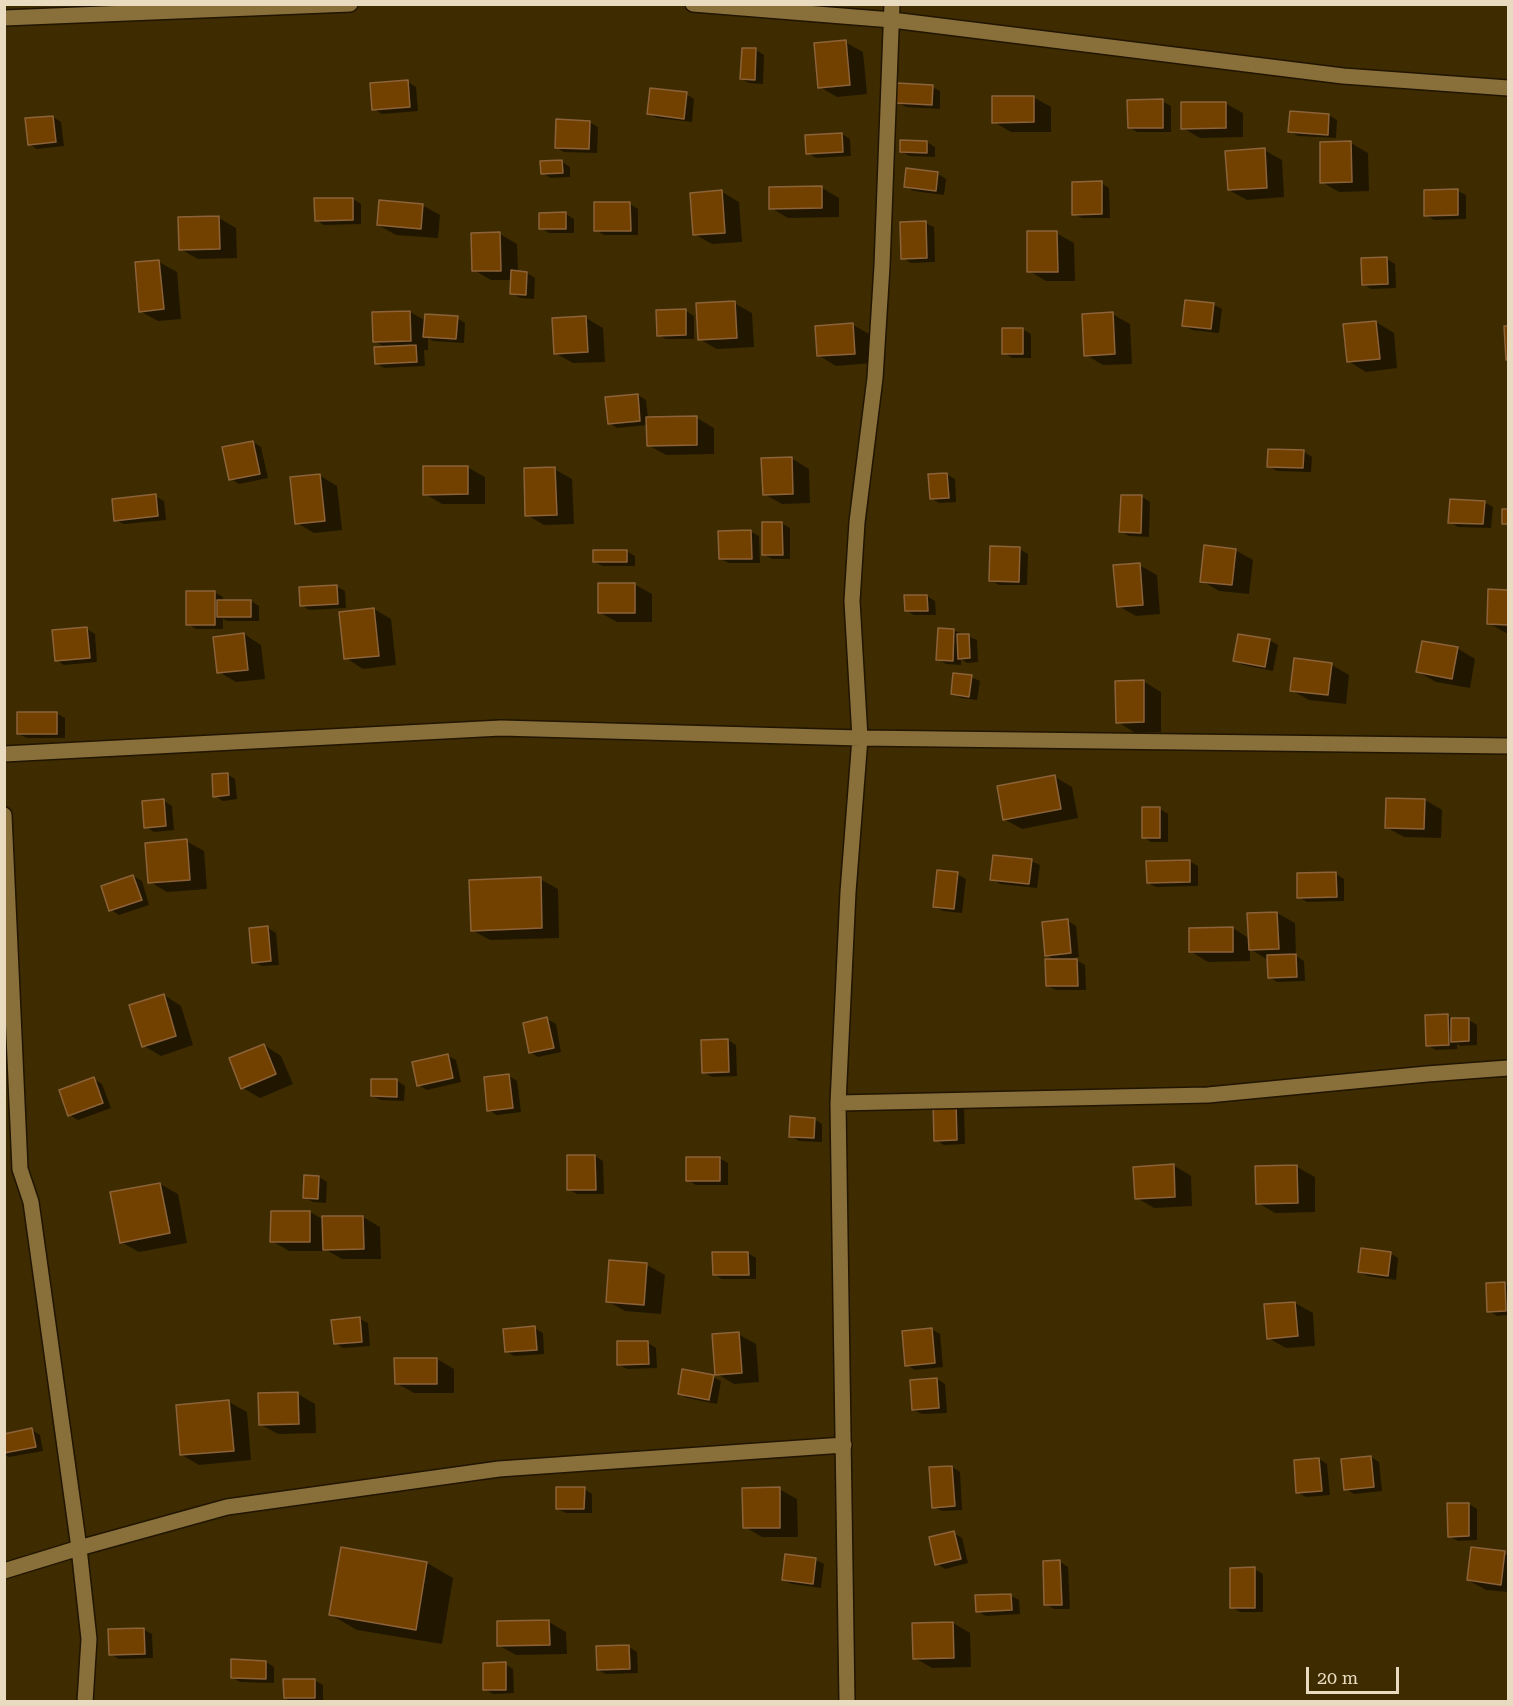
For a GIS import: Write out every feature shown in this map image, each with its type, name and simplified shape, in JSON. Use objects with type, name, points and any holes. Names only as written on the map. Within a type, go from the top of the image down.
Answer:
[{"type":"street","points":[[4,18],[350,4]]},
{"type":"street","points":[[693,4],[892,12],[1343,76],[1509,88]]},
{"type":"street","points":[[847,1701],[838,1103],[848,892],[860,738],[852,601],[856,522],[875,378],[892,12]]},
{"type":"street","points":[[4,754],[501,728],[860,738],[1509,746]]},
{"type":"street","points":[[4,815],[20,1169],[31,1202],[79,1548],[89,1639],[85,1701]]},
{"type":"street","points":[[838,1103],[1208,1095],[1509,1068]]},
{"type":"street","points":[[4,1171],[20,1169]]},
{"type":"street","points":[[4,1572],[79,1548],[227,1507],[499,1469],[844,1445]]},
{"type":"building","points":[[846,40],[850,85],[818,88],[814,43]]},
{"type":"building","points":[[742,48],[756,48],[755,80],[740,79]]},
{"type":"building","points":[[408,80],[410,107],[372,110],[370,83]]},
{"type":"building","points":[[897,83],[933,85],[932,105],[896,103]]},
{"type":"building","points":[[650,88],[687,92],[684,119],[647,114]]},
{"type":"building","points":[[992,96],[1034,96],[1034,122],[992,123]]},
{"type":"building","points":[[1163,99],[1163,128],[1128,128],[1127,100]]},
{"type":"building","points":[[1181,102],[1226,102],[1226,128],[1181,129]]},
{"type":"building","points":[[1290,111],[1329,114],[1328,135],[1288,132]]},
{"type":"building","points":[[53,116],[56,142],[28,145],[25,118]]},
{"type":"building","points":[[556,119],[590,121],[589,149],[555,148]]},
{"type":"building","points":[[842,133],[843,152],[806,154],[805,135]]},
{"type":"building","points":[[900,140],[927,141],[927,153],[900,152]]},
{"type":"building","points":[[1351,141],[1352,182],[1320,183],[1320,142]]},
{"type":"building","points":[[1265,148],[1267,188],[1228,190],[1225,151]]},
{"type":"building","points":[[562,160],[563,173],[541,174],[540,161]]},
{"type":"building","points":[[906,168],[938,172],[936,191],[904,187]]},
{"type":"building","points":[[1102,181],[1102,214],[1072,215],[1072,182]]},
{"type":"building","points":[[822,186],[822,208],[769,209],[769,187]]},
{"type":"building","points":[[1458,189],[1458,215],[1424,216],[1424,190]]},
{"type":"building","points":[[722,190],[725,233],[693,235],[690,193]]},
{"type":"building","points":[[314,198],[353,198],[353,220],[315,221]]},
{"type":"building","points":[[379,200],[423,204],[421,229],[377,225]]},
{"type":"building","points":[[594,202],[630,202],[631,231],[594,231]]},
{"type":"building","points":[[566,212],[566,229],[539,229],[539,213]]},
{"type":"building","points":[[219,216],[220,249],[179,250],[178,217]]},
{"type":"building","points":[[926,221],[927,258],[901,259],[900,222]]},
{"type":"building","points":[[1027,231],[1057,231],[1058,272],[1027,272]]},
{"type":"building","points":[[500,232],[501,271],[472,271],[471,233]]},
{"type":"building","points":[[1387,257],[1388,284],[1362,285],[1361,258]]},
{"type":"building","points":[[159,260],[164,309],[139,312],[135,262]]},
{"type":"building","points":[[511,270],[527,272],[526,295],[510,294]]},
{"type":"building","points":[[1185,300],[1214,303],[1211,329],[1182,326]]},
{"type":"building","points":[[735,301],[737,338],[698,340],[696,303]]},
{"type":"building","points":[[686,309],[686,335],[657,336],[656,310]]},
{"type":"building","points":[[410,311],[411,341],[373,342],[372,312]]},
{"type":"building","points":[[1113,312],[1115,354],[1084,356],[1082,314]]},
{"type":"building","points":[[425,314],[458,316],[456,339],[423,337]]},
{"type":"building","points":[[586,316],[588,352],[554,354],[552,318]]},
{"type":"building","points":[[1376,321],[1380,359],[1347,362],[1343,324]]},
{"type":"building","points":[[853,323],[855,354],[817,356],[815,326]]},
{"type":"building","points":[[1504,326],[1508,326],[1508,359],[1506,360]]},
{"type":"building","points":[[1002,328],[1023,328],[1023,354],[1002,354]]},
{"type":"building","points":[[416,345],[417,362],[375,364],[374,347]]},
{"type":"building","points":[[638,394],[640,421],[608,424],[605,397]]},
{"type":"building","points":[[697,416],[697,445],[647,446],[646,417]]},
{"type":"building","points":[[253,441],[260,474],[229,480],[222,447]]},
{"type":"building","points":[[1268,449],[1304,450],[1303,468],[1267,467]]},
{"type":"building","points":[[792,457],[793,494],[763,495],[761,458]]},
{"type":"building","points":[[423,466],[468,466],[468,494],[423,495]]},
{"type":"building","points":[[555,467],[557,515],[525,516],[524,468]]},
{"type":"building","points":[[947,473],[949,498],[930,499],[928,474]]},
{"type":"building","points":[[320,474],[325,521],[295,524],[290,477]]},
{"type":"building","points":[[156,494],[158,516],[114,521],[112,499]]},
{"type":"building","points":[[1121,495],[1142,495],[1141,533],[1119,532]]},
{"type":"building","points":[[1450,499],[1485,501],[1483,524],[1448,523]]},
{"type":"building","points":[[1502,509],[1508,509],[1508,524],[1502,524]]},
{"type":"building","points":[[762,522],[782,522],[783,555],[762,555]]},
{"type":"building","points":[[751,530],[752,559],[719,559],[718,531]]},
{"type":"building","points":[[1204,545],[1236,549],[1232,585],[1200,582]]},
{"type":"building","points":[[990,546],[1020,547],[1019,582],[989,581]]},
{"type":"building","points":[[593,550],[627,550],[627,562],[593,562]]},
{"type":"building","points":[[1140,563],[1143,605],[1117,607],[1113,565]]},
{"type":"building","points":[[598,583],[635,583],[635,613],[598,613]]},
{"type":"building","points":[[337,585],[338,604],[300,606],[299,587]]},
{"type":"building","points":[[1488,589],[1508,590],[1508,625],[1487,624]]},
{"type":"building","points":[[186,591],[215,591],[215,625],[186,625]]},
{"type":"building","points":[[904,595],[927,595],[928,611],[905,611]]},
{"type":"building","points":[[217,600],[251,600],[251,617],[217,617]]},
{"type":"building","points":[[374,608],[379,656],[344,659],[339,612]]},
{"type":"building","points":[[87,627],[90,658],[55,661],[52,630]]},
{"type":"building","points":[[938,628],[954,629],[953,661],[936,660]]},
{"type":"building","points":[[244,633],[248,670],[217,673],[213,637]]},
{"type":"building","points":[[957,634],[969,634],[970,658],[958,659]]},
{"type":"building","points":[[1238,634],[1270,639],[1265,667],[1233,661]]},
{"type":"building","points":[[1422,641],[1458,647],[1452,679],[1416,672]]},
{"type":"building","points":[[1294,658],[1332,663],[1328,695],[1290,691]]},
{"type":"building","points":[[953,673],[972,675],[969,697],[951,694]]},
{"type":"building","points":[[1144,680],[1144,722],[1116,723],[1115,681]]},
{"type":"building","points":[[17,712],[57,712],[57,734],[17,734]]},
{"type":"building","points":[[228,773],[229,795],[213,797],[212,774]]},
{"type":"building","points":[[1055,775],[1061,809],[1003,820],[997,786]]},
{"type":"building","points":[[1386,798],[1425,799],[1424,829],[1385,828]]},
{"type":"building","points":[[164,799],[166,826],[144,828],[142,801]]},
{"type":"building","points":[[1142,807],[1160,807],[1160,838],[1142,838]]},
{"type":"building","points":[[187,839],[190,880],[148,883],[145,843]]},
{"type":"building","points":[[993,855],[1032,859],[1029,884],[990,880]]},
{"type":"building","points":[[1190,860],[1190,882],[1147,883],[1146,861]]},
{"type":"building","points":[[937,870],[958,872],[954,909],[933,907]]},
{"type":"building","points":[[1336,872],[1337,897],[1297,898],[1297,873]]},
{"type":"building","points":[[133,875],[142,900],[109,911],[101,886]]},
{"type":"building","points":[[541,877],[542,928],[471,931],[469,880]]},
{"type":"building","points":[[1277,912],[1279,949],[1249,950],[1247,913]]},
{"type":"building","points":[[1068,919],[1071,953],[1045,956],[1042,922]]},
{"type":"building","points":[[268,926],[271,961],[252,963],[249,928]]},
{"type":"building","points":[[1233,927],[1233,952],[1189,952],[1189,928]]},
{"type":"building","points":[[1296,954],[1297,977],[1268,978],[1267,955]]},
{"type":"building","points":[[1045,959],[1077,959],[1078,986],[1046,986]]},
{"type":"building","points":[[164,994],[176,1036],[142,1047],[129,1005]]},
{"type":"building","points":[[1448,1014],[1449,1045],[1426,1046],[1425,1015]]},
{"type":"building","points":[[547,1017],[554,1048],[529,1053],[523,1023]]},
{"type":"building","points":[[1451,1018],[1469,1018],[1469,1041],[1451,1042]]},
{"type":"building","points":[[728,1039],[729,1072],[702,1073],[701,1040]]},
{"type":"building","points":[[264,1044],[276,1074],[241,1089],[229,1058]]},
{"type":"building","points":[[448,1054],[453,1078],[417,1086],[412,1062]]},
{"type":"building","points":[[509,1074],[513,1108],[487,1111],[484,1077]]},
{"type":"building","points":[[94,1077],[103,1103],[68,1116],[59,1090]]},
{"type":"building","points":[[371,1079],[397,1079],[397,1097],[371,1096]]},
{"type":"building","points":[[933,1102],[956,1102],[957,1140],[934,1141]]},
{"type":"building","points":[[790,1116],[815,1118],[814,1138],[789,1137]]},
{"type":"building","points":[[567,1155],[595,1155],[596,1190],[567,1190]]},
{"type":"building","points":[[686,1157],[720,1157],[720,1181],[686,1181]]},
{"type":"building","points":[[1174,1164],[1175,1197],[1135,1199],[1133,1167]]},
{"type":"building","points":[[1297,1165],[1298,1203],[1256,1204],[1255,1166]]},
{"type":"building","points":[[304,1175],[319,1176],[318,1199],[303,1198]]},
{"type":"building","points":[[160,1183],[170,1233],[120,1243],[110,1192]]},
{"type":"building","points":[[271,1211],[310,1211],[310,1242],[270,1242]]},
{"type":"building","points":[[322,1216],[363,1216],[364,1249],[323,1250]]},
{"type":"building","points":[[1361,1248],[1391,1252],[1388,1276],[1358,1272]]},
{"type":"building","points":[[712,1252],[748,1252],[749,1275],[713,1275]]},
{"type":"building","points":[[609,1260],[647,1263],[644,1305],[606,1302]]},
{"type":"building","points":[[1505,1282],[1506,1311],[1487,1312],[1486,1283]]},
{"type":"building","points":[[1295,1302],[1298,1336],[1267,1339],[1264,1304]]},
{"type":"building","points":[[360,1317],[362,1342],[334,1344],[331,1320]]},
{"type":"building","points":[[535,1326],[537,1350],[505,1352],[503,1329]]},
{"type":"building","points":[[932,1328],[935,1363],[905,1366],[902,1331]]},
{"type":"building","points":[[739,1332],[742,1373],[715,1375],[712,1334]]},
{"type":"building","points":[[617,1341],[648,1341],[649,1364],[617,1365]]},
{"type":"building","points":[[394,1358],[437,1358],[437,1384],[395,1384]]},
{"type":"building","points":[[682,1369],[714,1375],[709,1400],[678,1394]]},
{"type":"building","points":[[937,1378],[939,1408],[912,1410],[910,1380]]},
{"type":"building","points":[[298,1392],[299,1424],[259,1425],[258,1393]]},
{"type":"building","points":[[229,1400],[234,1451],[180,1455],[176,1405]]},
{"type":"building","points":[[32,1428],[36,1447],[4,1453],[4,1434]]},
{"type":"building","points":[[1371,1456],[1374,1487],[1344,1490],[1341,1459]]},
{"type":"building","points":[[1319,1458],[1322,1491],[1296,1493],[1294,1460]]},
{"type":"building","points":[[952,1466],[955,1506],[932,1508],[929,1467]]},
{"type":"building","points":[[556,1487],[585,1487],[584,1509],[556,1509]]},
{"type":"building","points":[[780,1487],[780,1528],[743,1528],[742,1488]]},
{"type":"building","points":[[1447,1503],[1469,1503],[1469,1536],[1448,1537]]},
{"type":"building","points":[[954,1531],[961,1559],[935,1565],[929,1537]]},
{"type":"building","points":[[341,1547],[427,1562],[416,1630],[329,1615]]},
{"type":"building","points":[[1471,1547],[1505,1551],[1501,1585],[1467,1580]]},
{"type":"building","points":[[785,1554],[816,1558],[813,1584],[782,1580]]},
{"type":"building","points":[[1060,1560],[1062,1605],[1044,1605],[1043,1561]]},
{"type":"building","points":[[1255,1567],[1255,1608],[1230,1608],[1230,1568]]},
{"type":"building","points":[[1011,1594],[1012,1610],[976,1612],[975,1595]]},
{"type":"building","points":[[549,1620],[550,1645],[497,1646],[497,1621]]},
{"type":"building","points":[[953,1622],[954,1658],[913,1659],[912,1623]]},
{"type":"building","points":[[144,1628],[145,1654],[109,1655],[108,1629]]},
{"type":"building","points":[[629,1645],[630,1669],[597,1670],[596,1646]]},
{"type":"building","points":[[231,1659],[266,1661],[266,1679],[231,1678]]},
{"type":"building","points":[[506,1662],[506,1690],[483,1690],[483,1663]]},
{"type":"building","points":[[283,1679],[315,1679],[315,1698],[284,1698]]}]
